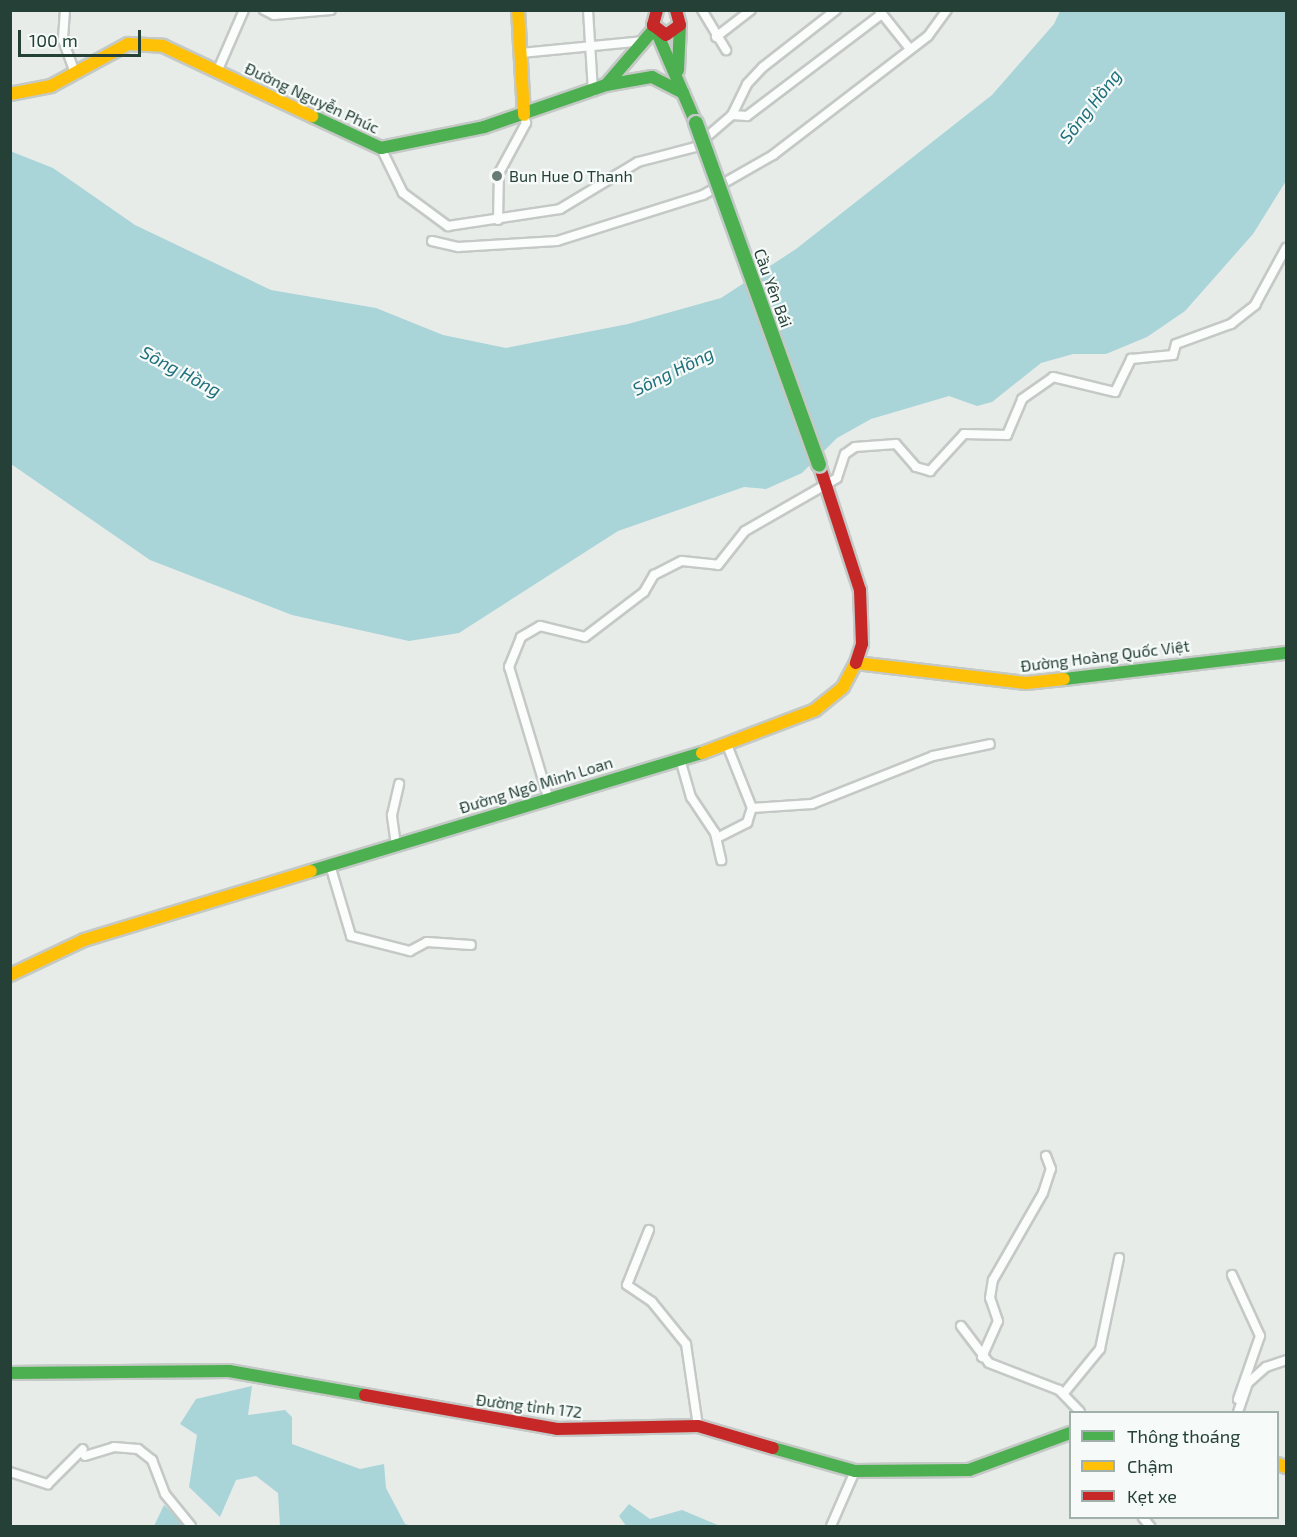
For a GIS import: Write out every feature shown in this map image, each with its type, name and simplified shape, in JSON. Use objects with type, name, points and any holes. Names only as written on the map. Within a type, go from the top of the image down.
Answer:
[{"type":"main road","points":[[518,10],[524,115]]},
{"type":"main road","points":[[654,17],[670,34],[678,14]]},
{"type":"main road","points":[[678,14],[679,75]]},
{"type":"main road","points":[[600,89],[645,41],[654,17]]},
{"type":"main road","points":[[654,17],[679,75]]},
{"type":"main road","name":"Đường Nguyễn Phúc","points":[[10,94],[51,86],[128,44],[144,43],[163,46],[381,148],[524,115],[600,89],[652,77],[686,95]]},
{"type":"main road","name":"Cầu Yên Bái","points":[[679,75],[819,464]]},
{"type":"main road","name":"Đường Ngô Minh Loan","points":[[10,975],[84,940],[727,745],[807,716],[843,687],[856,663],[862,644],[860,590],[819,464]]},
{"type":"main road","name":"Đường Hoàng Quốc Việt","points":[[856,663],[1026,683],[1287,653]]},
{"type":"main road","name":"Đường tỉnh 172","points":[[10,1373],[195,1368],[556,1429],[699,1426],[855,1471],[969,1470],[1069,1434]]},
{"type":"street","points":[[65,10],[63,40],[75,74]]},
{"type":"street","points":[[218,72],[244,10]]},
{"type":"street","points":[[264,10],[274,15],[331,10]]},
{"type":"street","points":[[588,10],[590,46],[600,89]]},
{"type":"street","points":[[702,10],[716,37],[726,50]]},
{"type":"street","points":[[716,37],[751,10]]},
{"type":"street","points":[[381,148],[403,193],[440,223],[456,227],[560,209],[638,162],[695,147],[732,115],[747,84],[763,67],[836,10]]},
{"type":"street","points":[[432,241],[458,247],[557,241],[703,195],[773,155],[910,49],[947,10]]},
{"type":"street","points":[[732,115],[747,116],[881,12],[910,49]]},
{"type":"street","points":[[521,53],[645,41]]},
{"type":"street","points":[[498,220],[499,173],[526,123],[524,115]]},
{"type":"street","points":[[549,800],[509,667],[521,637],[540,626],[585,637],[644,592],[654,575],[682,561],[718,565],[745,531],[826,486],[855,447],[896,444],[916,467],[930,471],[964,434],[1007,435],[1023,399],[1053,377],[1115,392],[1131,359],[1173,355],[1176,344],[1231,324],[1255,305],[1287,248]]},
{"type":"street","points":[[752,808],[812,804],[933,756],[990,744]]},
{"type":"street","points":[[717,838],[747,823],[752,808],[727,745]]},
{"type":"street","points":[[680,759],[691,797],[717,838],[721,860]]},
{"type":"street","points":[[396,844],[392,815],[399,784]]},
{"type":"street","points":[[330,865],[351,936],[410,951],[427,942],[471,945]]},
{"type":"street","points":[[982,1357],[998,1321],[990,1298],[993,1280],[1043,1192],[1051,1169],[1046,1156]]},
{"type":"street","points":[[649,1230],[627,1285],[652,1302],[686,1344],[699,1426]]},
{"type":"street","points":[[1064,1393],[1100,1349],[1119,1258]]},
{"type":"street","points":[[1232,1275],[1260,1336],[1238,1399],[1238,1411]]},
{"type":"street","points":[[961,1326],[982,1357],[1064,1393],[1078,1411]]},
{"type":"street","points":[[1238,1399],[1258,1373],[1287,1360]]},
{"type":"street","points":[[10,1472],[48,1484],[84,1453],[114,1446],[138,1449],[152,1460],[165,1494],[191,1527]]},
{"type":"street","points":[[831,1527],[855,1471]]},
{"type":"water","name":"Sông Hồng","points":[[1060,11],[1286,11],[1286,181],[1253,234],[1185,311],[1147,337],[1106,354],[1073,354],[1041,363],[992,402],[977,406],[949,396],[871,419],[837,438],[802,473],[766,489],[744,487],[618,531],[459,633],[409,641],[292,615],[150,560],[11,464],[10,151],[53,168],[135,225],[271,290],[376,308],[443,335],[506,348],[628,324],[721,298],[796,249],[992,95],[1054,24]]},
{"type":"water","points":[[252,1386],[248,1415],[285,1410],[292,1417],[292,1444],[360,1469],[384,1464],[386,1488],[405,1524],[412,1526],[280,1526],[278,1493],[256,1476],[236,1480],[220,1517],[189,1487],[197,1435],[180,1424],[196,1399]]},
{"type":"water","points":[[629,1504],[650,1519],[682,1510],[720,1526],[626,1526],[619,1516]]},
{"type":"water","points":[[164,1505],[182,1522],[185,1526],[154,1526]]},
{"type":"traffic: fast","points":[[678,70],[680,25]]},
{"type":"traffic: fast","points":[[312,116],[381,148],[484,127],[606,85],[655,28],[696,123]]},
{"type":"traffic: fast","points":[[606,85],[652,77],[683,93]]},
{"type":"traffic: fast","points":[[696,123],[819,464]]},
{"type":"traffic: fast","points":[[1064,679],[1286,653]]},
{"type":"traffic: fast","points":[[311,871],[702,753]]},
{"type":"traffic: fast","points":[[10,1373],[229,1371],[365,1395]]},
{"type":"traffic: fast","points":[[773,1448],[855,1471],[969,1470],[1069,1433]]},
{"type":"traffic: slow","points":[[518,10],[524,115]]},
{"type":"traffic: slow","points":[[10,94],[51,86],[128,44],[163,46],[312,116]]},
{"type":"traffic: slow","points":[[702,753],[815,710],[843,687],[856,663],[1026,683],[1064,679]]},
{"type":"traffic: slow","points":[[10,975],[84,940],[311,871]]},
{"type":"traffic: slow","points":[[1279,1464],[1286,1467]]},
{"type":"traffic: jam","points":[[657,10],[653,25],[666,35],[680,25],[676,10]]},
{"type":"traffic: jam","points":[[819,464],[860,590],[862,644],[856,663]]},
{"type":"traffic: jam","points":[[365,1395],[557,1429],[698,1426],[773,1448]]},
{"type":"place","name":"Bun Hue O Thanh","points":[[497,176]]}]
